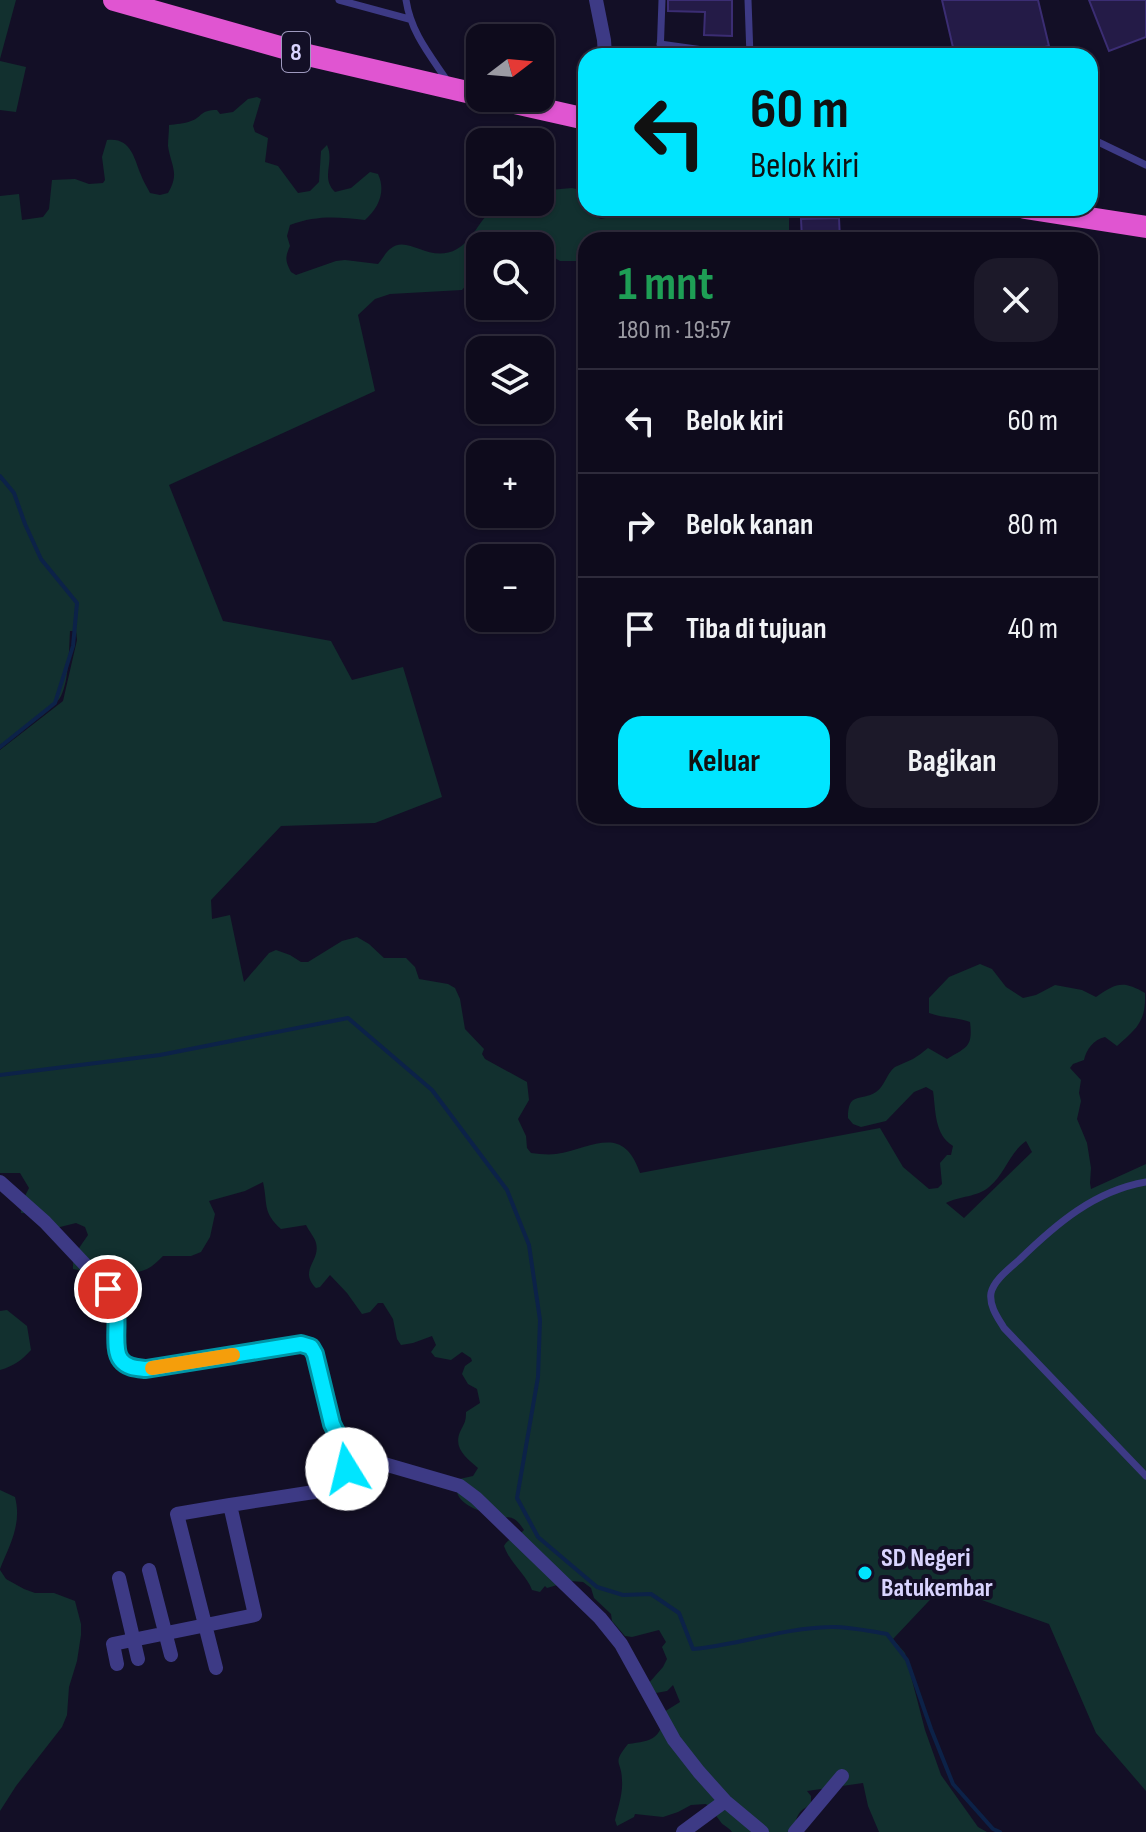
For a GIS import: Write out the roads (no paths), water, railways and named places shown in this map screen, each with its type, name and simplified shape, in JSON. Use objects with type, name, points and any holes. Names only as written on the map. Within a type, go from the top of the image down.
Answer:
[{"type":"highway","name":"8","points":[[114,0],[312,56],[466,92]]},
{"type":"highway","points":[[554,112],[578,117]]},
{"type":"highway","points":[[1076,216],[1146,227]]},
{"type":"street","points":[[596,0],[604,48]]},
{"type":"street","points":[[0,1182],[45,1222],[108,1289],[116,1313],[117,1355],[129,1367],[146,1369],[301,1344],[311,1347],[332,1424],[349,1450],[360,1457],[460,1486],[476,1498],[578,1596],[621,1644],[674,1740],[725,1801],[762,1832]]},
{"type":"street","points":[[216,1668],[177,1514],[314,1492],[360,1457]]},
{"type":"street","points":[[117,1664],[113,1644],[255,1615],[230,1505]]},
{"type":"street","points":[[149,1570],[171,1655]]},
{"type":"street","points":[[119,1578],[138,1659]]},
{"type":"street","points":[[795,1832],[842,1776]]},
{"type":"street","points":[[683,1832],[725,1801]]},
{"type":"lane","points":[[339,0],[409,19]]},
{"type":"lane","points":[[406,0],[409,19],[417,36],[453,89]]},
{"type":"lane","points":[[660,48],[662,0]]},
{"type":"lane","points":[[748,0],[748,48]]},
{"type":"lane","points":[[660,44],[689,48]]},
{"type":"lane","points":[[1098,142],[1146,165]]},
{"type":"lane","points":[[1146,1182],[1085,1204],[1051,1229],[997,1281],[991,1295],[993,1311],[1004,1328],[1146,1476]]},
{"type":"waterway","points":[[0,476],[14,493],[41,559],[77,603],[73,646],[55,703],[0,747]]},
{"type":"waterway","points":[[0,1075],[160,1055],[348,1018],[432,1090],[507,1190],[529,1245],[540,1320],[538,1377],[517,1498],[538,1537],[597,1587],[623,1595],[651,1594],[679,1613],[693,1649],[813,1628],[844,1627],[887,1634],[907,1660],[953,1784],[993,1829],[1000,1832]]},
{"type":"place","name":"SD Negeri Batukembar","points":[[865,1573]]}]
